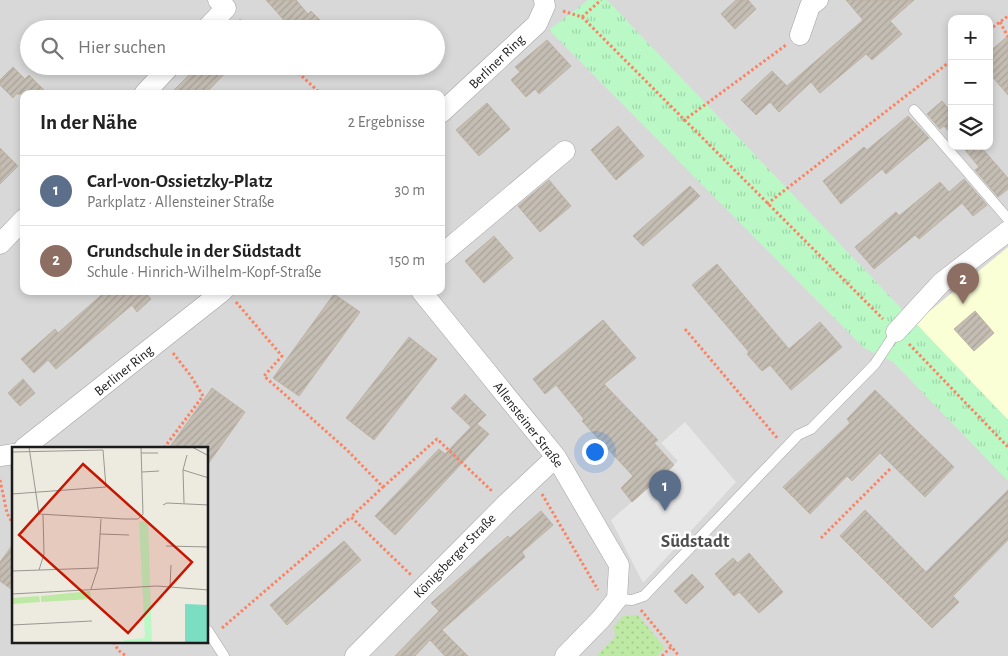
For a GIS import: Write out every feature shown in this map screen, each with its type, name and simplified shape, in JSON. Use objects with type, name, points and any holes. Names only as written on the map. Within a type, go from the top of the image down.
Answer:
[{"type":"street","points":[[215,20],[226,8],[218,0]]},
{"type":"street","points":[[800,35],[810,6],[818,0]]},
{"type":"street","name":"Berliner Ring","points":[[445,109],[537,24],[545,3]]},
{"type":"street","points":[[148,90],[162,75]]},
{"type":"street","points":[[445,252],[565,151]]},
{"type":"street","points":[[0,244],[20,223]]},
{"type":"street","points":[[896,332],[941,282],[1008,231]]},
{"type":"street","name":"Berliner Ring","points":[[30,447],[162,340],[228,295]]},
{"type":"street","name":"Allensteiner Straße","points":[[423,295],[556,457],[619,566],[619,603]]},
{"type":"street","name":"Königsberger Straße","points":[[355,656],[506,504],[556,457]]},
{"type":"street","points":[[565,656],[619,603]]},
{"type":"lane","points":[[914,110],[1008,219]]},
{"type":"lane","points":[[619,603],[644,596],[798,434],[811,429],[875,364],[896,332]]},
{"type":"lane","points":[[210,634],[224,656]]},
{"type":"path","points":[[582,17],[601,0]]},
{"type":"path","points":[[545,3],[582,17],[896,332],[1008,448]]},
{"type":"path","points":[[993,27],[1008,16]]},
{"type":"path","points":[[1000,22],[1008,37]]},
{"type":"path","points":[[684,121],[800,35]]},
{"type":"path","points":[[767,204],[948,63]]},
{"type":"path","points":[[301,75],[317,90]]},
{"type":"path","points":[[228,295],[282,356],[264,376],[347,450],[384,487]]},
{"type":"path","points":[[685,329],[785,448]]},
{"type":"path","points":[[162,340],[191,376],[203,396],[165,447]]},
{"type":"path","points":[[210,634],[351,517],[437,439],[506,504]]},
{"type":"path","points":[[821,538],[890,470]]},
{"type":"path","points":[[533,478],[619,603],[679,656]]},
{"type":"path","points":[[0,480],[12,522]]},
{"type":"path","points":[[351,517],[424,588]]},
{"type":"path","points":[[115,644],[118,650],[126,656]]},
{"type":"path","points":[[662,656],[671,647]]},
{"type":"shaded area","points":[[0,0],[1008,0],[1008,656],[0,656]]},
{"type":"shaded area","points":[[1008,247],[1008,420],[915,323]]},
{"type":"shaded area","points":[[685,422],[736,482],[643,583],[611,520],[678,461],[661,443]]},
{"type":"green space","points":[[588,0],[607,0],[1008,420],[1008,481],[893,362],[864,348],[549,30]]},
{"type":"green space","points":[[638,615],[665,648],[657,656],[596,656],[615,637],[614,626],[623,616]]},
{"type":"building","points":[[266,0],[296,0],[308,14],[311,11],[320,20],[284,20]]},
{"type":"building","points":[[736,0],[748,0],[756,9],[735,29],[721,14]]},
{"type":"building","points":[[846,0],[914,0],[890,21],[902,34],[872,60],[866,54],[820,93],[811,82],[779,112],[770,102],[756,115],[741,100],[772,71],[787,86],[863,20]]},
{"type":"building","points":[[1008,36],[1008,95],[993,78],[993,49]]},
{"type":"building","points":[[547,40],[571,66],[539,94],[535,89],[526,97],[511,80],[520,72],[515,67]]},
{"type":"building","points":[[13,67],[25,79],[29,75],[44,90],[20,90],[20,94],[16,94],[13,98],[0,85],[0,80]]},
{"type":"building","points":[[189,75],[223,75],[209,90],[174,90]]},
{"type":"building","points":[[942,101],[948,108],[948,130],[944,126],[940,129],[927,114]]},
{"type":"building","points":[[487,103],[510,129],[479,156],[456,130]]},
{"type":"building","points":[[908,116],[929,138],[886,174],[882,169],[841,204],[823,181],[864,147],[867,150]]},
{"type":"building","points":[[618,126],[644,156],[616,180],[591,150]]},
{"type":"building","points":[[0,148],[18,166],[0,184]]},
{"type":"building","points":[[965,150],[984,150],[1008,178],[1008,189],[998,197],[975,170],[979,167]]},
{"type":"building","points":[[964,179],[987,205],[973,216],[962,203],[919,239],[915,235],[874,269],[855,247],[896,212],[899,216],[940,182],[949,192]]},
{"type":"building","points":[[549,180],[571,206],[540,232],[518,206]]},
{"type":"building","points":[[690,186],[700,196],[643,246],[633,236]]},
{"type":"building","points":[[494,236],[513,258],[484,283],[465,261]]},
{"type":"building","points":[[717,264],[789,349],[820,322],[842,347],[791,390],[770,365],[762,371],[747,354],[749,352],[692,285]]},
{"type":"building","points":[[101,295],[148,295],[151,299],[137,312],[132,305],[56,369],[48,360],[34,373],[21,359],[55,329],[58,333]]},
{"type":"building","points":[[333,295],[360,312],[299,396],[273,378]]},
{"type":"building","points":[[975,311],[994,333],[974,351],[954,329]]},
{"type":"building","points":[[603,320],[636,358],[604,384],[658,440],[654,443],[674,465],[632,502],[621,488],[633,476],[582,421],[584,419],[556,385],[545,394],[533,379]]},
{"type":"building","points":[[409,337],[437,359],[374,440],[346,418]]},
{"type":"building","points":[[23,379],[35,393],[20,406],[8,393]]},
{"type":"building","points":[[212,388],[245,412],[209,463],[209,447],[170,447]]},
{"type":"building","points":[[875,390],[954,467],[925,497],[880,453],[852,481],[847,476],[810,514],[783,487],[850,423],[847,419]]},
{"type":"building","points":[[465,394],[486,415],[477,424],[489,434],[395,535],[375,516],[439,449],[445,454],[471,427],[451,408]]},
{"type":"building","points":[[1008,490],[1008,540],[953,596],[959,602],[932,628],[840,536],[865,510],[926,572]]},
{"type":"building","points":[[541,511],[553,525],[522,552],[525,557],[442,630],[468,656],[445,656],[430,640],[415,656],[395,656],[439,611],[431,603],[508,536],[510,538]]},
{"type":"building","points":[[344,541],[361,560],[287,625],[270,605]]},
{"type":"building","points":[[12,546],[12,590],[0,581],[0,562]]},
{"type":"building","points":[[749,553],[783,592],[759,613],[739,592],[734,596],[715,574],[733,558],[738,563]]},
{"type":"building","points":[[692,574],[704,587],[686,604],[674,591]]},
{"type":"place","name":"Grundschule in der Südstadt","points":[[963,304]]},
{"type":"place","name":"Carl-von-Ossietzky-Platz","points":[[665,511]]},
{"type":"district","name":"Südstadt","points":[[695,541]]}]
